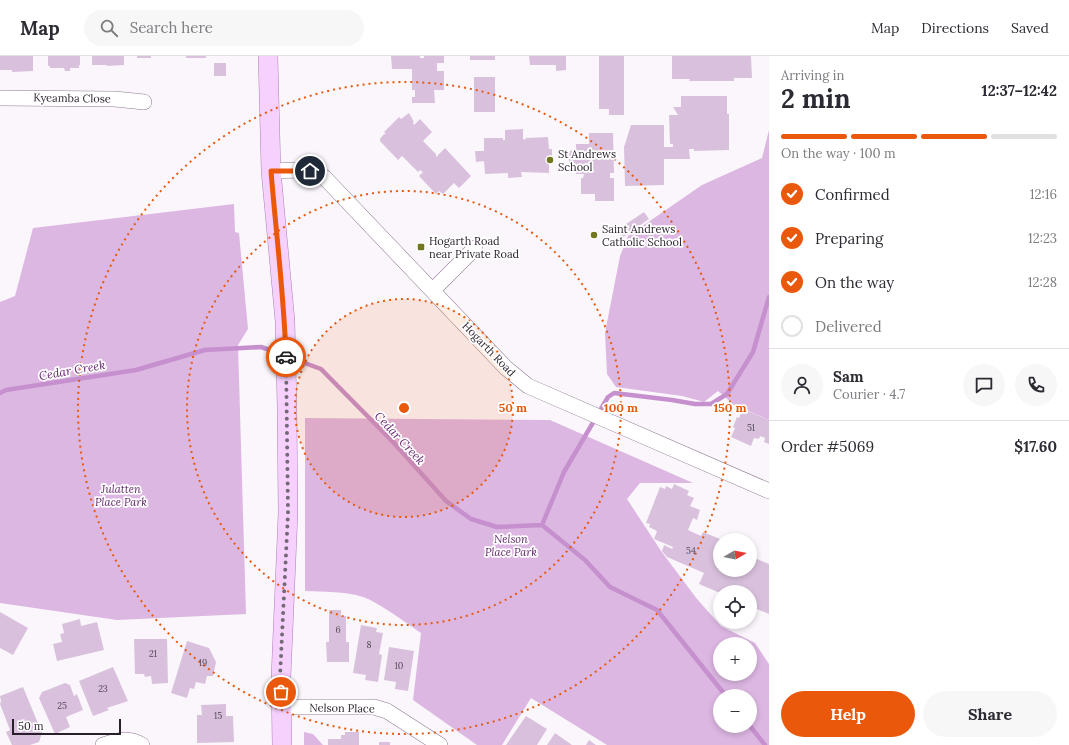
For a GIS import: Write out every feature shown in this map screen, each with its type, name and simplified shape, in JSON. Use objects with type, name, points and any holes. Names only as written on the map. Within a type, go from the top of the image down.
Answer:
[{"type":"main road","points":[[268,56],[271,171],[285,321],[287,408],[288,513],[280,677],[282,745]]},
{"type":"street","name":"Kyeamba Close","points":[[0,98],[115,99],[144,102]]},
{"type":"street","name":"Hogarth Road","points":[[271,171],[310,171],[318,173],[324,177],[513,375],[532,388],[769,491]]},
{"type":"street","points":[[433,290],[475,248]]},
{"type":"street","name":"Nelson Place","points":[[281,707],[374,707],[387,712],[440,745]]},
{"type":"street","points":[[103,745],[115,740],[125,739],[142,745]]},
{"type":"green space","points":[[769,130],[769,420],[734,405],[718,391],[704,402],[682,396],[616,387],[607,374],[605,333],[620,256],[628,236],[702,185],[762,158]]},
{"type":"green space","name":"Julatten Place Park","points":[[234,204],[235,232],[239,233],[248,329],[238,345],[246,614],[117,620],[0,603],[0,302],[15,296],[33,228]]},
{"type":"green space","name":"Nelson Place Park","points":[[305,418],[550,420],[693,483],[640,483],[627,499],[661,551],[697,599],[713,617],[713,629],[727,629],[743,637],[713,637],[713,681],[757,681],[757,646],[769,664],[769,745],[607,745],[531,698],[502,745],[477,745],[413,700],[421,633],[385,608],[370,600],[356,595],[305,591]]},
{"type":"green space","points":[[304,732],[313,734],[323,745],[304,745]]},
{"type":"building","points":[[0,56],[33,56],[33,71],[12,72],[12,70],[0,70]]},
{"type":"building","points":[[48,56],[80,56],[79,68],[70,68],[70,71],[65,71],[64,68],[50,68],[50,66],[48,66]]},
{"type":"building","points":[[92,56],[124,56],[124,65],[92,65]]},
{"type":"building","points":[[137,56],[151,56],[151,58],[137,58]]},
{"type":"building","points":[[186,56],[206,56],[206,58],[186,58]]},
{"type":"building","points":[[391,56],[420,56],[420,58],[424,58],[424,56],[444,56],[444,63],[437,63],[437,71],[444,71],[444,90],[434,90],[435,103],[412,103],[412,97],[415,97],[415,90],[412,90],[412,69],[392,69]]},
{"type":"building","points":[[470,56],[495,56],[495,60],[470,60]]},
{"type":"building","points":[[529,56],[566,56],[566,70],[556,71],[556,65],[530,65]]},
{"type":"building","points":[[599,56],[624,56],[624,115],[609,115],[609,109],[599,109]]},
{"type":"building","points":[[672,56],[751,56],[752,78],[734,78],[734,81],[689,81],[690,79],[672,79]]},
{"type":"building","points":[[214,63],[226,63],[226,76],[214,76]]},
{"type":"building","points":[[474,77],[495,77],[495,112],[474,112]]},
{"type":"building","points":[[681,96],[727,96],[727,114],[729,114],[729,150],[694,151],[694,149],[689,149],[690,159],[664,159],[664,185],[625,186],[624,147],[631,125],[664,125],[664,147],[673,147],[673,144],[670,144],[669,115],[678,115],[673,107],[681,107]]},
{"type":"building","points":[[409,113],[414,125],[420,119],[432,132],[423,141],[436,154],[436,157],[445,148],[471,176],[459,188],[454,183],[443,194],[439,191],[436,194],[419,176],[423,172],[420,170],[418,172],[402,156],[398,160],[380,141],[384,134],[386,134],[384,132],[399,117],[401,119]]},
{"type":"building","points":[[523,129],[523,139],[526,140],[525,138],[548,137],[549,149],[552,149],[552,161],[549,163],[549,173],[521,172],[522,177],[508,178],[508,173],[485,174],[484,161],[476,162],[475,151],[484,151],[484,138],[503,138],[503,140],[505,140],[505,130]]},
{"type":"building","points":[[589,133],[613,133],[614,173],[610,173],[610,178],[614,178],[614,201],[595,201],[595,194],[581,194],[581,178],[583,178],[584,174],[576,174],[576,164],[569,165],[569,151],[576,150],[576,144],[589,144]]},
{"type":"building","points":[[644,212],[649,219],[622,238],[617,230]]},
{"type":"building","points":[[743,409],[769,420],[769,444],[764,442],[765,438],[760,436],[759,439],[754,438],[751,446],[731,437],[735,428],[733,427],[737,417],[739,418]]},
{"type":"building","points":[[674,484],[689,491],[687,495],[694,498],[690,506],[700,510],[697,520],[693,518],[688,530],[701,536],[703,532],[713,536],[713,577],[757,577],[757,559],[769,564],[769,614],[757,609],[757,585],[713,585],[713,590],[699,584],[704,573],[667,557],[662,551],[664,545],[672,549],[673,547],[654,539],[657,531],[649,527],[650,524],[646,523],[660,487],[665,489],[666,486],[672,489]]},
{"type":"building","points":[[329,610],[341,610],[341,616],[346,616],[346,642],[349,642],[349,662],[327,662],[326,642],[329,642]]},
{"type":"building","points":[[0,612],[28,628],[13,655],[0,648]]},
{"type":"building","points":[[80,619],[81,626],[97,622],[104,650],[57,661],[53,644],[62,642],[60,634],[64,633],[62,624]]},
{"type":"building","points":[[361,625],[377,628],[376,632],[383,633],[379,654],[382,655],[378,682],[365,680],[366,675],[353,673]]},
{"type":"building","points":[[134,639],[167,639],[168,683],[152,684],[151,676],[145,677],[144,674],[135,674]]},
{"type":"building","points":[[187,641],[209,648],[216,662],[213,676],[207,676],[205,684],[196,682],[194,689],[190,688],[187,698],[171,693]]},
{"type":"building","points":[[389,647],[414,651],[408,691],[395,689],[396,682],[384,680]]},
{"type":"building","points":[[113,667],[128,701],[107,708],[109,710],[93,716],[79,681]]},
{"type":"building","points":[[65,683],[70,685],[74,696],[77,694],[83,710],[66,717],[70,727],[55,734],[39,698],[42,692]]},
{"type":"building","points":[[23,687],[42,733],[39,742],[30,745],[12,745],[6,732],[10,730],[0,704],[0,696]]},
{"type":"building","points":[[226,704],[226,716],[233,716],[234,742],[197,743],[197,715],[202,715],[201,705]]},
{"type":"building","points":[[526,716],[547,729],[537,745],[506,745]]},
{"type":"building","points":[[345,732],[359,732],[359,745],[328,745],[328,739],[341,739],[341,735],[345,735]]},
{"type":"building","points":[[555,733],[572,745],[547,745]]},
{"type":"building","points":[[589,740],[596,745],[586,745]]},
{"type":"building","points":[[379,742],[390,742],[390,745],[379,745]]},
{"type":"waterway","points":[[542,525],[564,472],[608,397],[614,393],[695,404],[711,404],[727,394],[753,352],[769,297]]},
{"type":"waterway","name":"Cedar Creek","points":[[0,393],[6,390],[136,370],[205,350],[261,347],[282,354]]},
{"type":"waterway","name":"Cedar Creek","points":[[291,358],[321,369],[393,442],[446,501],[471,519],[497,527],[542,525],[585,560],[610,587],[657,610],[720,689]]},
{"type":"waterway","name":"Cedar Creek","points":[[756,733],[765,745]]},
{"type":"way so far","points":[[281,692],[280,677],[288,513],[286,357]]},
{"type":"place","name":"St Andrews School","points":[[550,160]]},
{"type":"place","name":"Saint Andrews Catholic School","points":[[594,235]]},
{"type":"place","name":"Hogarth Road near Private Road","points":[[421,247]]},
{"type":"route","points":[[286,357],[285,321],[271,171],[310,171]]}]
